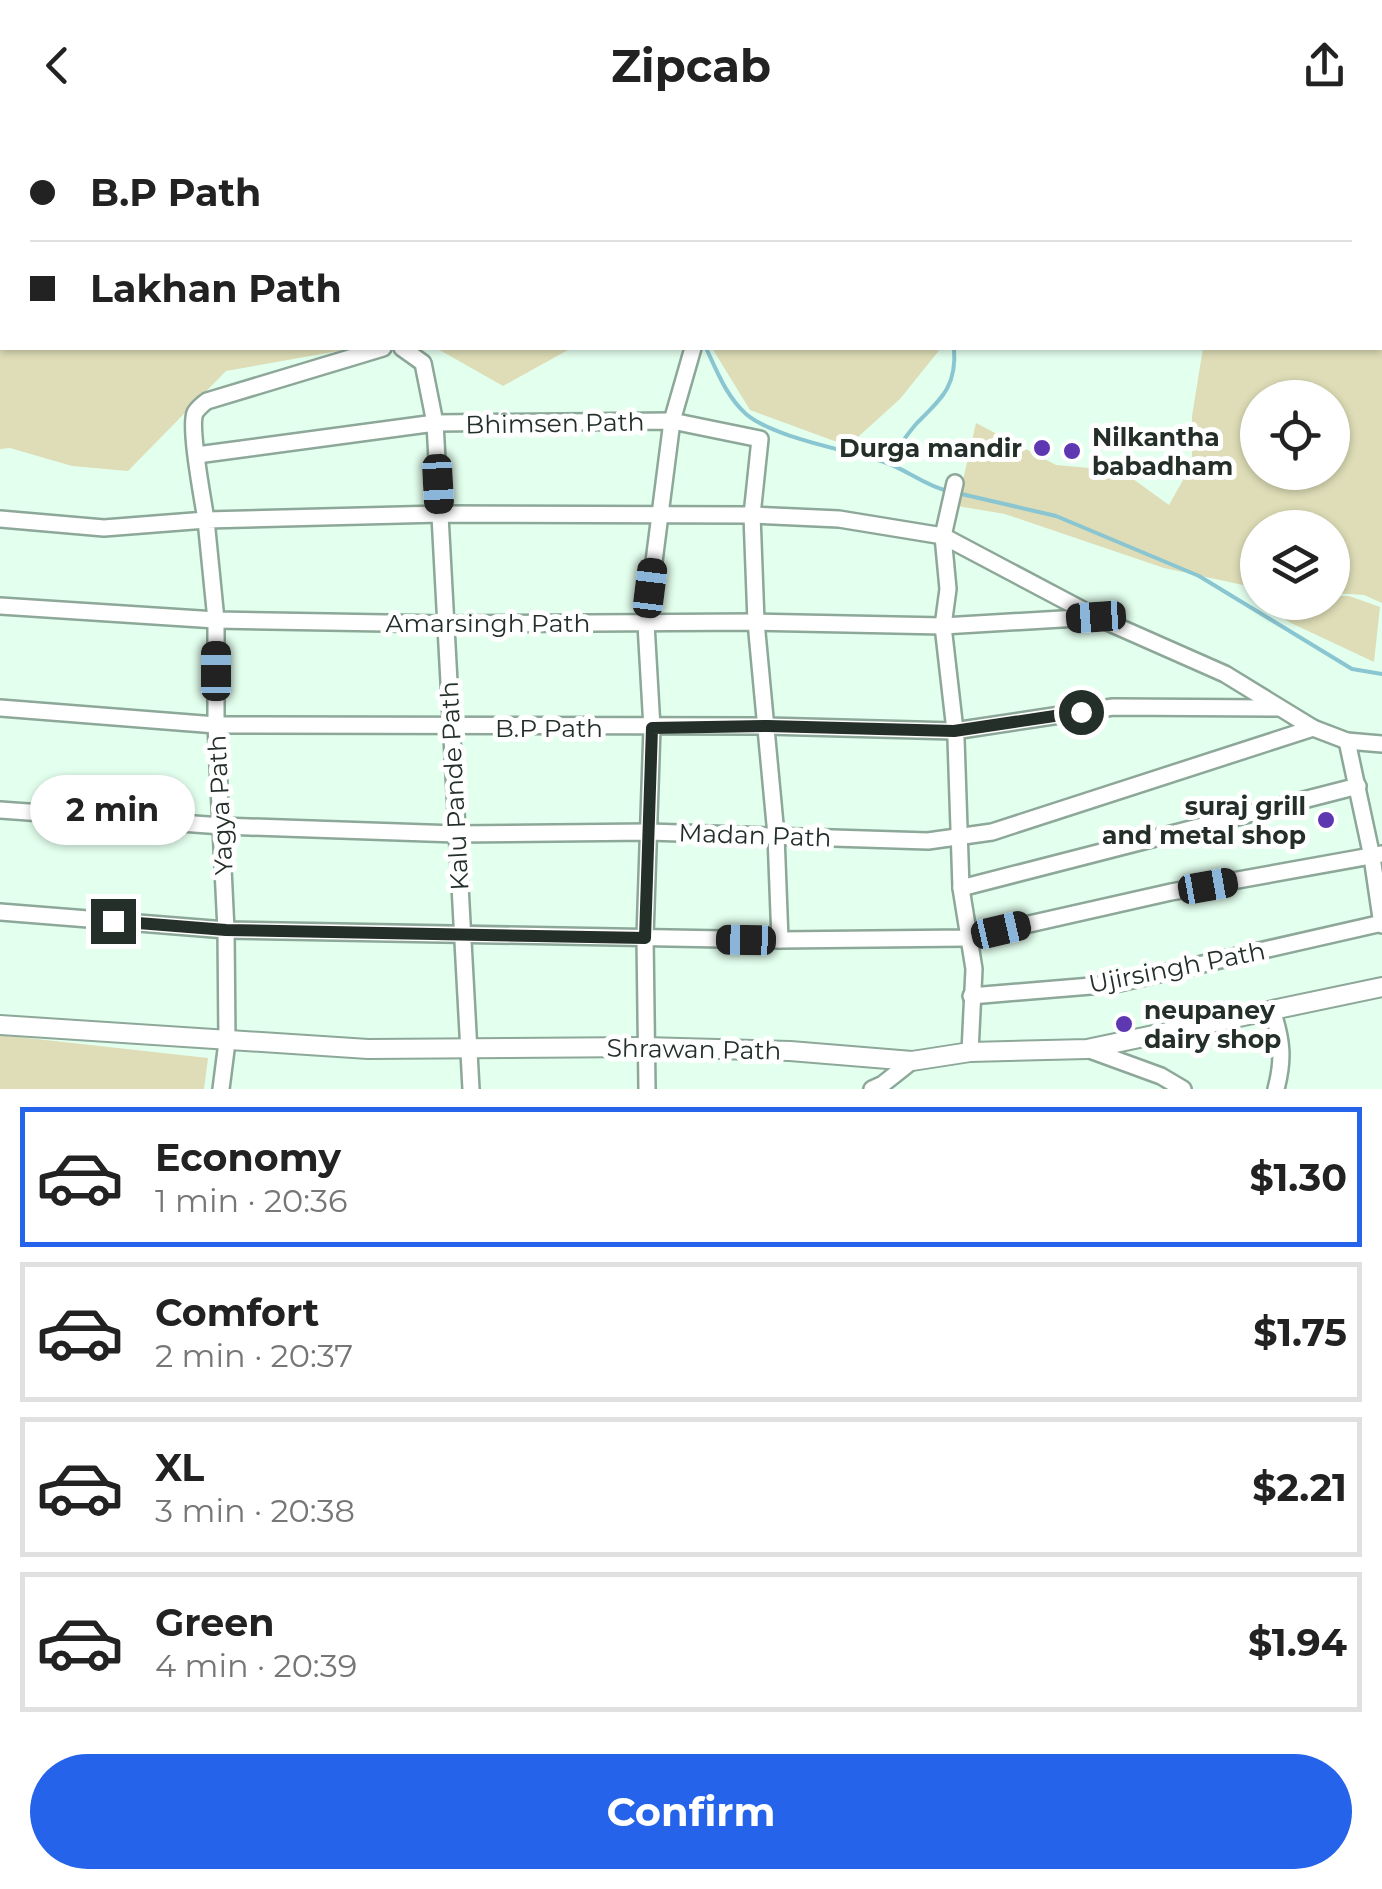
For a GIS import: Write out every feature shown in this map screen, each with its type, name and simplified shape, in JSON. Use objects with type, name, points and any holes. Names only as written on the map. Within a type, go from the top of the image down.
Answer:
[{"type":"street","points":[[206,520],[194,414],[207,401],[377,350]]},
{"type":"street","name":"Bhimsen Path","points":[[405,350],[423,364],[435,423],[672,422],[760,439],[752,515]]},
{"type":"street","points":[[647,1089],[645,938],[652,728],[646,624],[672,422],[692,350]]},
{"type":"street","points":[[197,455],[435,423]]},
{"type":"street","name":"Kalu Pande Path","points":[[435,423],[470,1089]]},
{"type":"street","points":[[956,483],[943,536],[948,589],[943,626],[954,731],[961,888],[974,968],[970,1052]]},
{"type":"street","points":[[0,518],[104,528],[206,520],[440,514],[752,515],[839,519],[943,536],[1096,617],[1225,674],[1313,728],[1348,741],[1382,744]]},
{"type":"street","points":[[752,515],[756,622],[768,726],[780,940]]},
{"type":"street","name":"Yagya Path","points":[[206,520],[216,620],[216,725],[226,930],[227,1042],[221,1089]]},
{"type":"street","name":"Amarsingh Path","points":[[0,606],[216,620],[445,624],[756,622],[943,626],[1096,617]]},
{"type":"street","name":"B.P Path","points":[[0,708],[216,725],[768,726],[954,731],[1113,707],[1277,708]]},
{"type":"street","name":"Madan Path","points":[[0,810],[222,826],[456,834],[649,832],[928,841],[992,832],[1313,728]]},
{"type":"street","points":[[1348,741],[1377,855],[1382,924]]},
{"type":"street","points":[[961,888],[1358,786]]},
{"type":"street","points":[[0,912],[226,930],[780,940],[967,938],[1171,892],[1377,855]]},
{"type":"street","name":"Ujirsingh Path","points":[[971,996],[1115,984],[1382,924]]},
{"type":"street","name":"Shrawan Path","points":[[0,1025],[368,1049],[644,1047],[790,1051],[912,1061],[970,1052],[1086,1049],[1382,987]]},
{"type":"street","points":[[1272,1010],[1283,1041],[1276,1089]]},
{"type":"street","points":[[1086,1049],[1161,1076],[1184,1089]]},
{"type":"street","points":[[872,1089],[912,1061]]},
{"type":"green space","points":[[0,350],[344,350],[226,371],[128,471],[72,466],[10,448],[0,449]]},
{"type":"green space","points":[[440,350],[568,350],[503,386]]},
{"type":"green space","points":[[713,350],[939,350],[900,399],[848,446],[750,410]]},
{"type":"green space","points":[[1203,350],[1382,350],[1382,603],[1350,594],[1350,510],[1240,510],[1240,584],[1164,568],[1005,514],[957,506],[976,423],[1056,465],[1122,471],[1169,505],[1192,464],[1192,416]]},
{"type":"green space","points":[[1350,596],[1380,607],[1374,662],[1286,620],[1350,620]]},
{"type":"green space","points":[[0,1035],[208,1058],[204,1089],[0,1089]]},
{"type":"waterway","points":[[707,350],[733,399],[758,422],[792,437],[884,462],[948,491]]},
{"type":"waterway","points":[[888,463],[946,390],[953,372],[954,350]]},
{"type":"waterway","points":[[957,493],[1056,516],[1199,576],[1352,669],[1382,674]]},
{"type":"place","name":"Durga mandir","points":[[1042,448]]},
{"type":"place","name":"Nilkantha babadham","points":[[1072,451]]},
{"type":"place","name":"suraj grill and metal shop","points":[[1326,820]]},
{"type":"place","name":"neupaney dairy shop","points":[[1124,1024]]},
{"type":"route","points":[[113,921],[226,930],[645,938],[652,728],[768,726],[954,731],[1081,712]]}]
